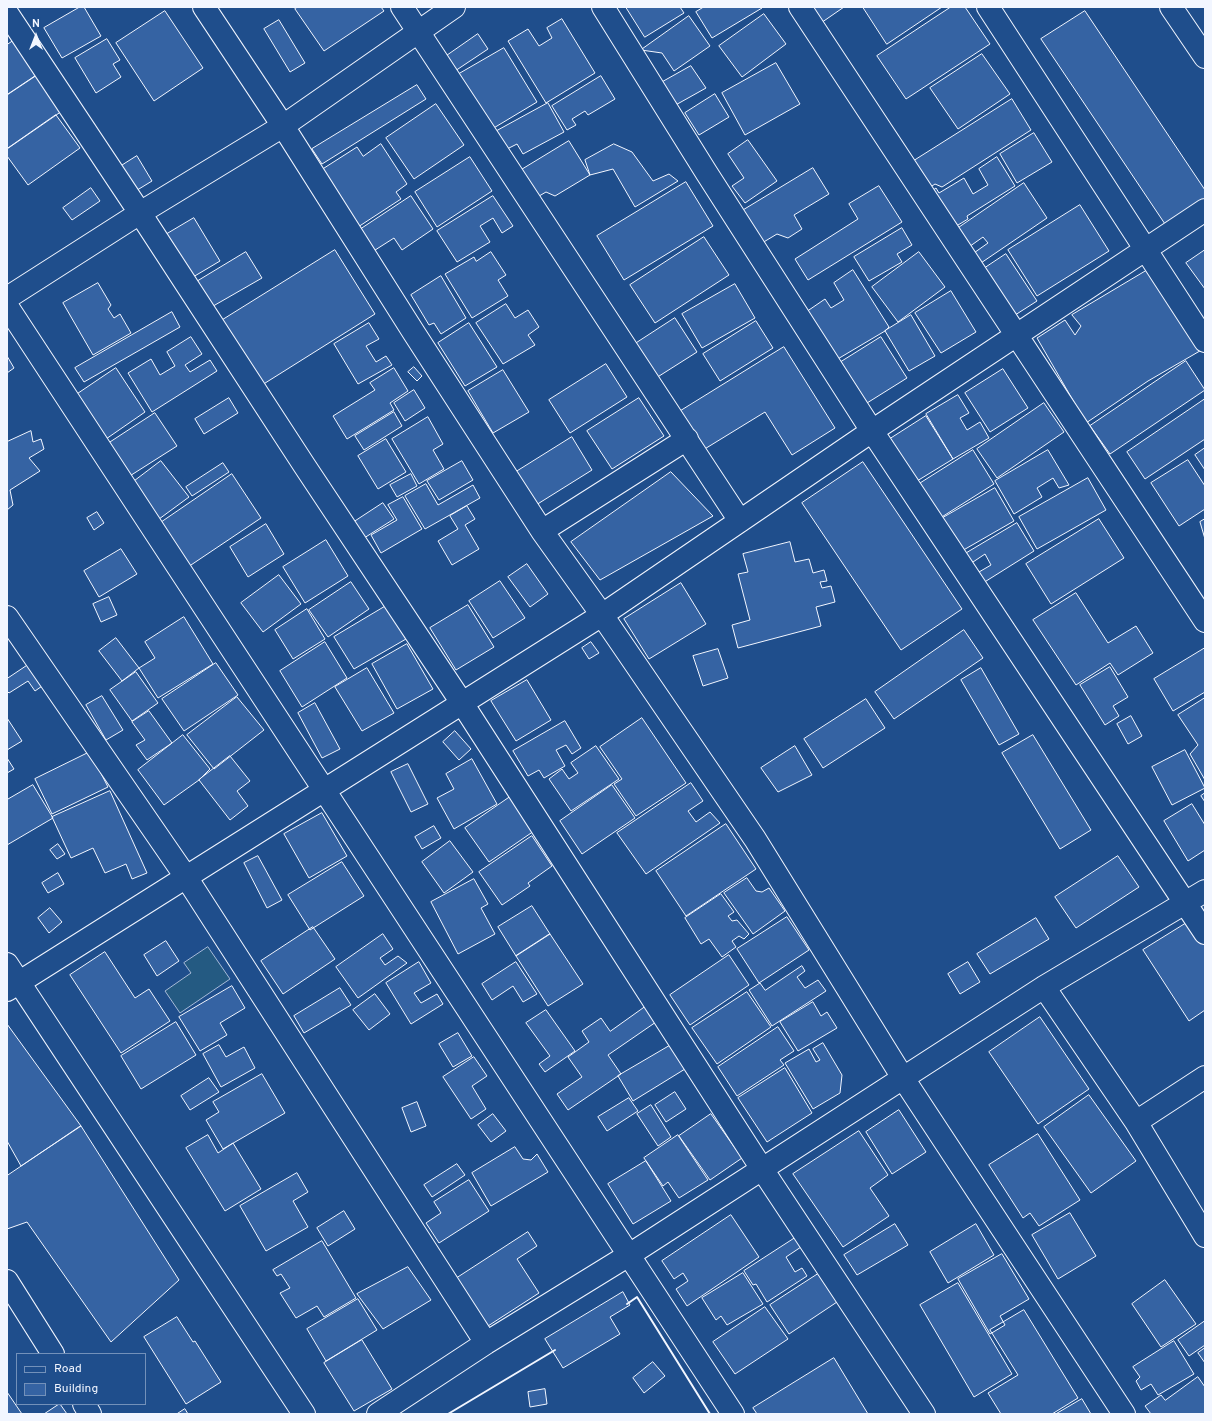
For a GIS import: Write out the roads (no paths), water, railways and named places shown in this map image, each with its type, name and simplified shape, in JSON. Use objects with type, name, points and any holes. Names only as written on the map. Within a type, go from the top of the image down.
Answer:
[{"type":"street","points":[[204,7],[283,126],[542,531],[602,615],[755,839],[903,1078],[1124,1414]]},
{"type":"street","points":[[402,7],[740,521]]},
{"type":"street","points":[[7,298],[140,213],[283,126],[454,7]]},
{"type":"street","points":[[603,7],[701,165],[872,431],[1205,933]]},
{"type":"street","points":[[800,7],[1205,621]]},
{"type":"street","points":[[988,7],[1205,341]]},
{"type":"street","points":[[1171,7],[1205,57]]},
{"type":"street","points":[[7,13],[140,213],[304,465],[462,702],[762,1169],[924,1414]]},
{"type":"street","points":[[13,986],[602,615],[872,431],[1205,210]]},
{"type":"street","points":[[7,306],[733,1414]]},
{"type":"street","points":[[542,531],[687,439]]},
{"type":"street","points":[[7,617],[186,877],[486,1343]]},
{"type":"street","points":[[378,1414],[486,1343],[629,1255],[1044,987],[1205,891]]},
{"type":"street","points":[[7,964],[13,986],[304,1414]]},
{"type":"street","points":[[1044,987],[1136,1122],[1205,1236]]},
{"type":"street","points":[[1136,1122],[1205,1077]]},
{"type":"street","points":[[7,1281],[52,1353]]},
{"type":"street","points":[[85,1405],[90,1414]]}]
